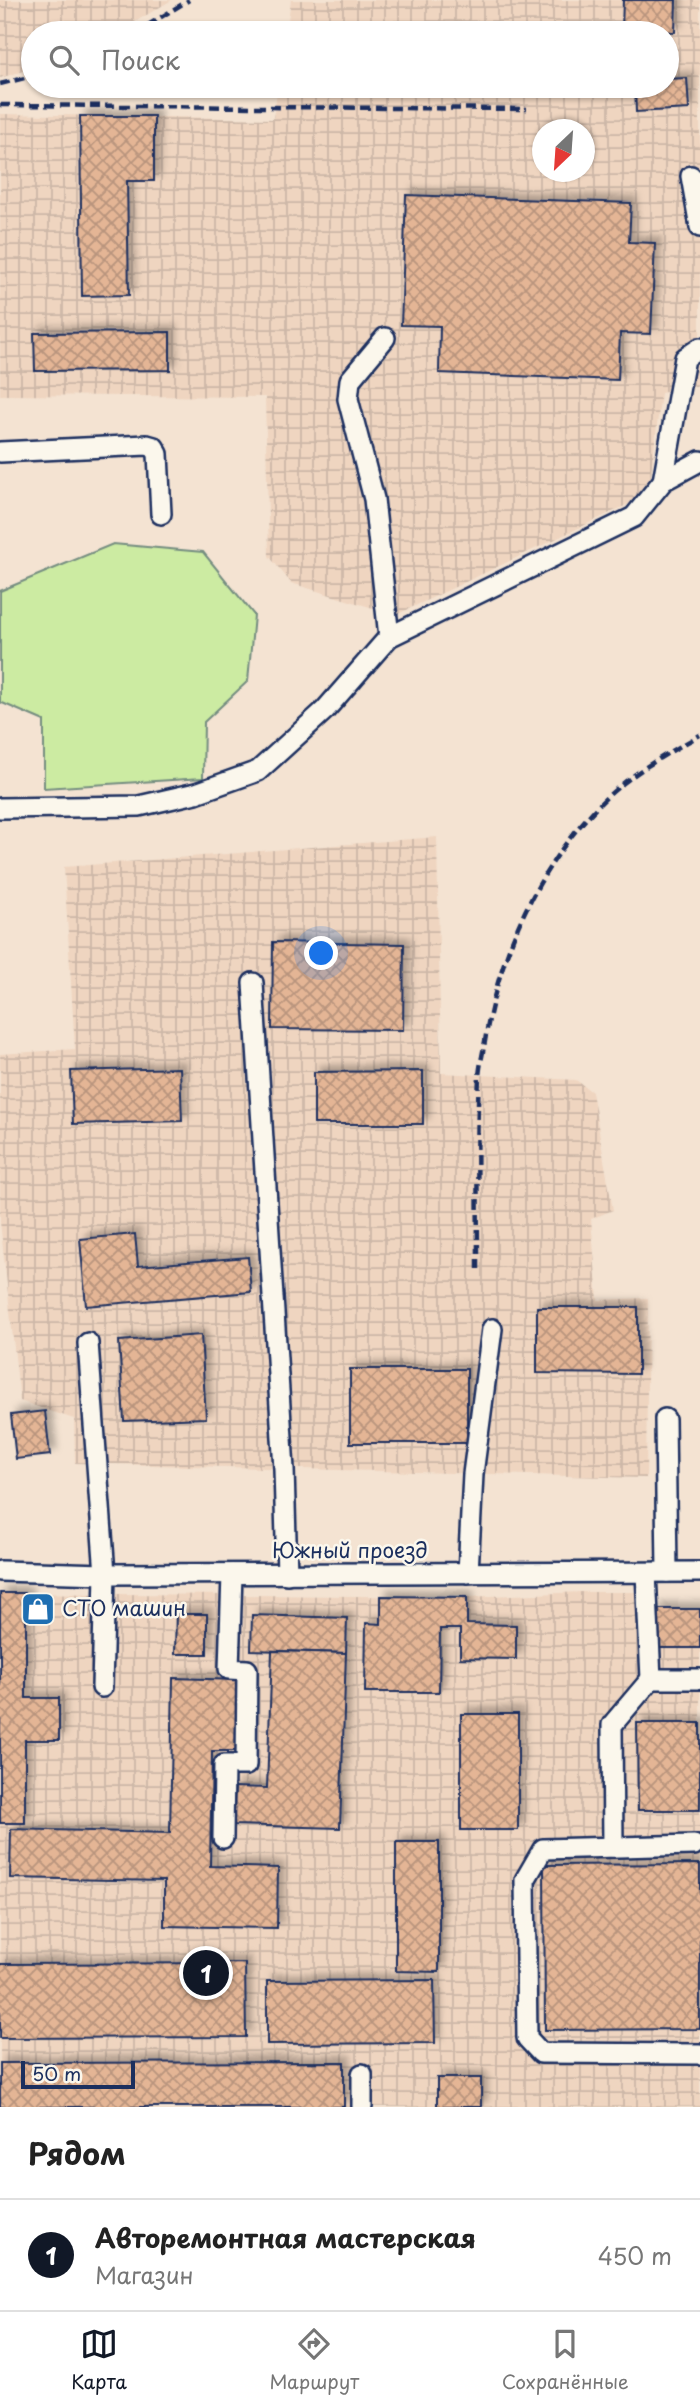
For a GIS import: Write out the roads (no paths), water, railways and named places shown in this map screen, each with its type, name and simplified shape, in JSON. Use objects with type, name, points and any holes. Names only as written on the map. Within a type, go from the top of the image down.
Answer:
[{"type":"street","points":[[691,176],[700,227]]},
{"type":"street","points":[[385,338],[350,380],[348,399],[374,499],[389,637]]},
{"type":"street","points":[[663,481],[685,358],[700,348]]},
{"type":"street","points":[[0,452],[147,445],[154,447],[158,454],[162,514]]},
{"type":"street","points":[[0,808],[139,806],[196,793],[258,771],[325,710],[389,637],[634,517],[663,481],[700,461]]},
{"type":"street","points":[[253,983],[284,1469],[287,1574]]},
{"type":"street","points":[[468,1573],[473,1474],[492,1329]]},
{"type":"street","points":[[88,1343],[105,1574],[102,1687]]},
{"type":"street","points":[[665,1419],[667,1572]]},
{"type":"street","name":"Южный проезд","points":[[0,1571],[105,1574],[700,1572]]},
{"type":"street","points":[[613,1847],[612,1725],[651,1679],[646,1573]]},
{"type":"street","points":[[223,1838],[224,1765],[246,1765],[247,1670],[229,1669],[232,1574]]},
{"type":"street","points":[[651,1679],[700,1679]]},
{"type":"street","points":[[694,1845],[542,1849],[524,1880],[527,2038],[541,2053],[700,2054]]},
{"type":"street","points":[[362,2074],[362,2107]]},
{"type":"railway","points":[[155,21],[189,0]]},
{"type":"railway","points":[[0,84],[21,79]]},
{"type":"railway","points":[[0,105],[527,109]]},
{"type":"railway","points":[[478,1269],[477,1149],[480,1072],[493,1002],[513,938],[544,877],[583,822],[628,779],[700,735]]},
{"type":"place","name":"СТО машин","points":[[38,1609]]},
{"type":"place","name":"Авторемонтная мастерская","points":[[206,1973]]}]
